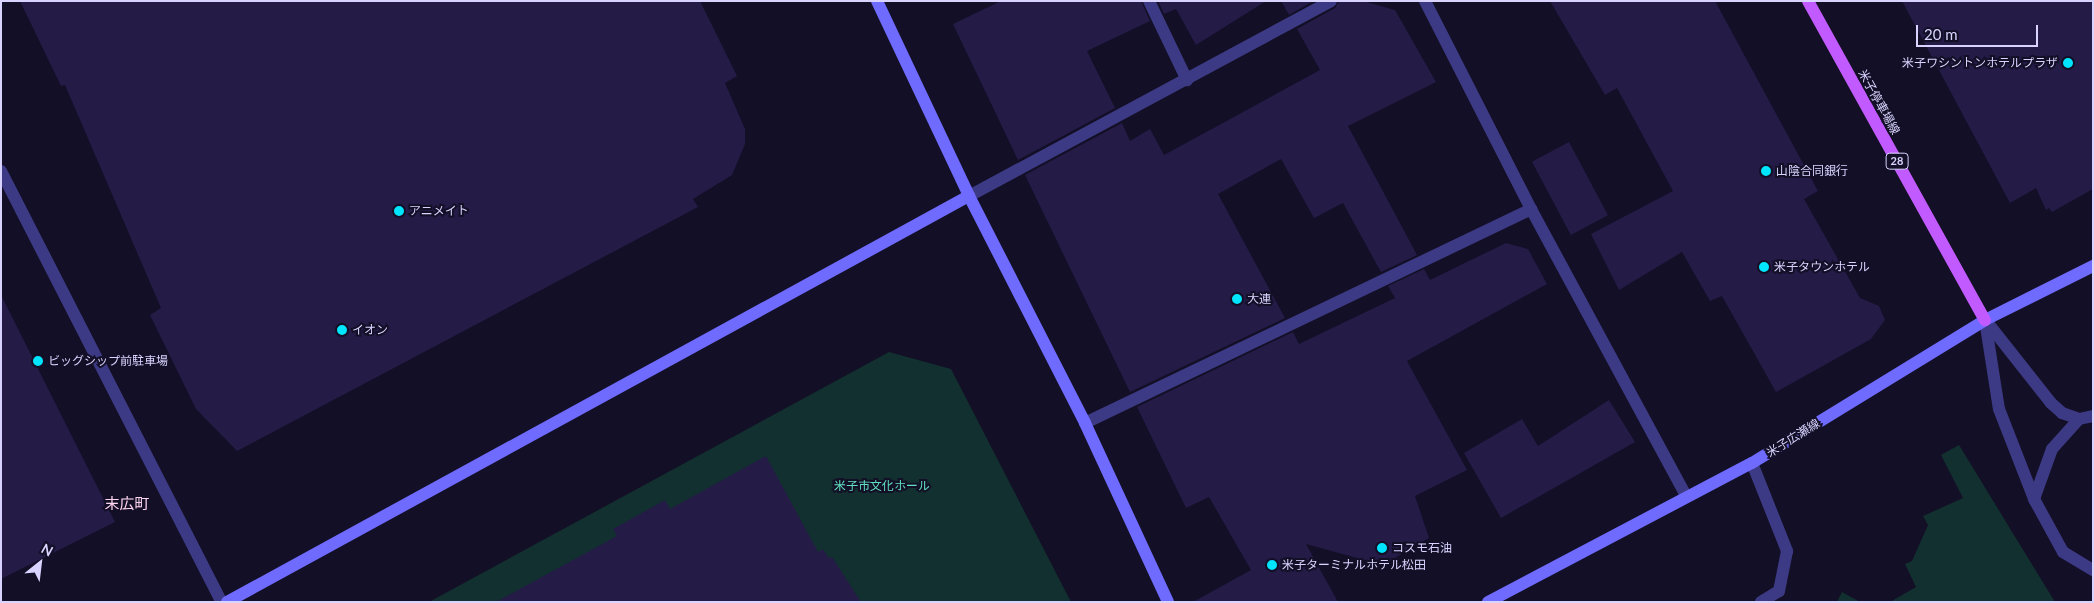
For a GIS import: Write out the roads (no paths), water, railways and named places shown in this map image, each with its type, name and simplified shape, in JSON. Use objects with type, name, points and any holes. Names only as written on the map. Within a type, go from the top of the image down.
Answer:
[{"type":"main road","name":"米子停車場線","points":[[1808,1],[1985,320]]},
{"type":"street","points":[[877,1],[969,196],[1085,423],[1168,602]]},
{"type":"street","points":[[1149,1],[1187,80]]},
{"type":"street","points":[[227,602],[969,196],[1332,1]]},
{"type":"street","points":[[1425,1],[1531,209],[1686,496]]},
{"type":"street","points":[[1,171],[222,602]]},
{"type":"street","points":[[1085,423],[1531,209]]},
{"type":"street","name":"米子広瀬線","points":[[1488,602],[1686,496],[1752,463],[1985,320],[2093,266]]},
{"type":"street","points":[[1985,320],[2051,403],[2062,412],[2080,419]]},
{"type":"street","points":[[1985,320],[1999,409],[2034,499],[2063,552],[2093,570]]},
{"type":"street","points":[[2034,499],[2052,449],[2080,419],[2093,416]]},
{"type":"street","points":[[1752,463],[1787,551],[1779,596],[1761,602]]},
{"type":"place","name":"米子ワシントンホテルプラザ","points":[[2068,63]]},
{"type":"place","name":"山陰合同銀行","points":[[1766,171]]},
{"type":"place","name":"アニメイト","points":[[399,211]]},
{"type":"place","name":"米子タウンホテル","points":[[1764,267]]},
{"type":"place","name":"大連","points":[[1237,299]]},
{"type":"place","name":"イオン","points":[[342,330]]},
{"type":"place","name":"ビッグシップ前駐車場","points":[[38,361]]},
{"type":"place","name":"コスモ石油","points":[[1382,548]]},
{"type":"place","name":"米子ターミナルホテル松田","points":[[1272,565]]},
{"type":"district","name":"末広町","points":[[127,504]]},
{"type":"park label","name":"米子市文化ホール","points":[[882,486]]}]
